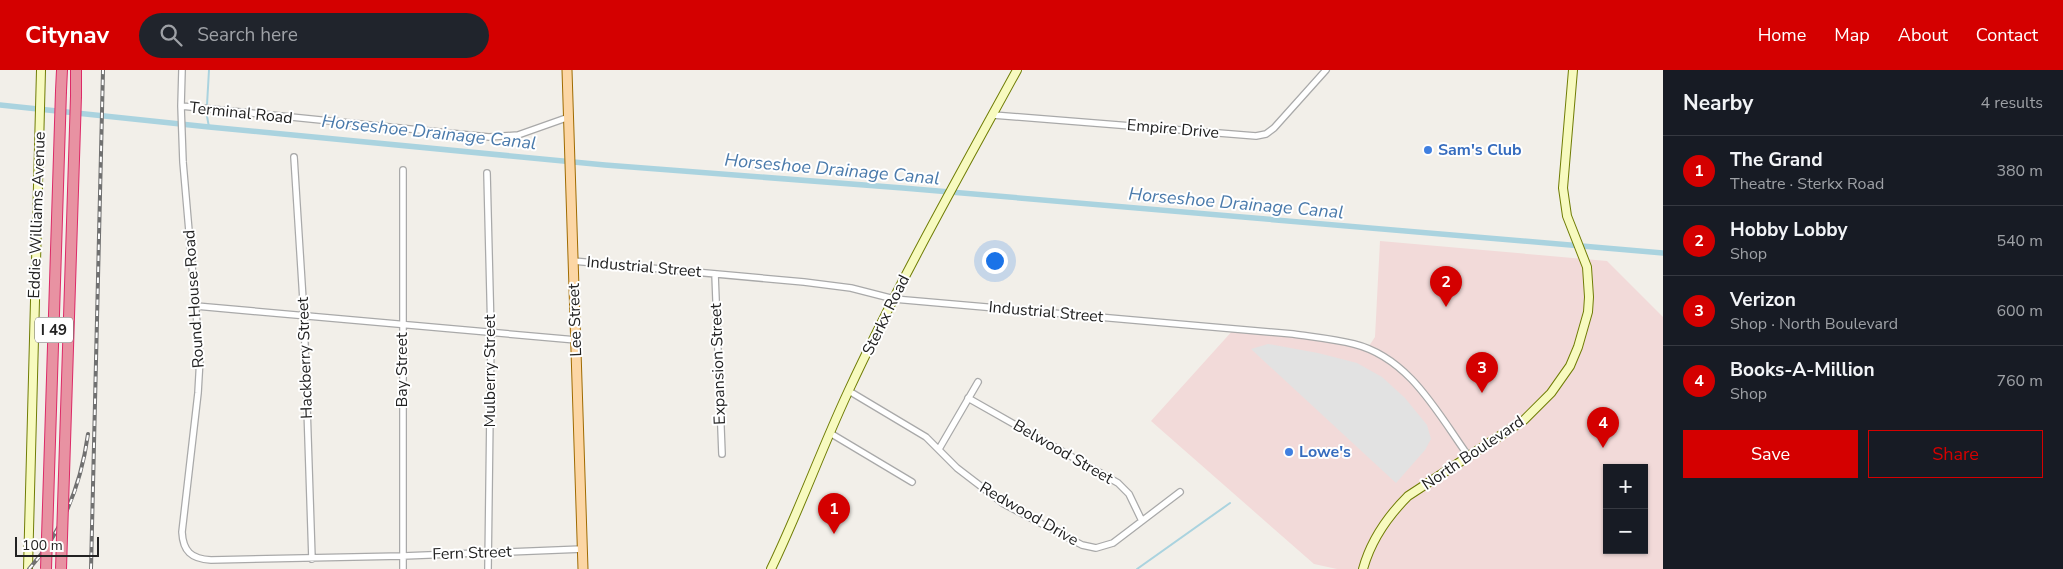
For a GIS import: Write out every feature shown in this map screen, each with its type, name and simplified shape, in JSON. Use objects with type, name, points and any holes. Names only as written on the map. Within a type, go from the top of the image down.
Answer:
[{"type":"highway","name":"I 49","points":[[46,569],[62,70]]},
{"type":"highway","name":"I 49","points":[[60,569],[76,70]]},
{"type":"main road","name":"Lee Street","points":[[567,70],[584,569]]},
{"type":"street","name":"Eddie Williams Avenue","points":[[28,569],[41,70]]},
{"type":"street","points":[[182,70],[182,110]]},
{"type":"street","name":"Sterkx Road","points":[[771,569],[848,391],[943,202],[1017,70]]},
{"type":"street","name":"Empire Drive","points":[[993,115],[1256,136],[1266,134],[1274,128],[1326,70]]},
{"type":"street","name":"North Boulevard","points":[[1363,569],[1377,534],[1396,508],[1408,496],[1524,420],[1551,393],[1570,366],[1583,332],[1588,312],[1589,297],[1587,267],[1572,230],[1564,204],[1562,188],[1573,70]]},
{"type":"street","name":"Terminal Road","points":[[182,139],[182,110],[489,137],[518,136],[569,118]]},
{"type":"street","name":"Round House Road","points":[[182,139],[200,375],[183,541],[185,549],[190,555],[196,558],[211,560]]},
{"type":"street","name":"Hackberry Street","points":[[294,157],[304,316],[312,559]]},
{"type":"street","name":"Bay Street","points":[[403,170],[403,569]]},
{"type":"street","name":"Mulberry Street","points":[[487,173],[491,334],[488,569]]},
{"type":"street","name":"Industrial Street","points":[[573,260],[813,283],[851,288],[894,299],[1293,334],[1354,344],[1382,355],[1413,381],[1438,412],[1469,457]]},
{"type":"street","name":"Expansion Street","points":[[715,274],[722,454]]},
{"type":"street","points":[[196,306],[491,334],[576,340]]},
{"type":"street","points":[[939,449],[978,382]]},
{"type":"street","name":"Redwood Drive","points":[[848,391],[914,428],[939,449],[957,468],[991,495],[1082,545],[1096,548],[1114,543],[1180,492]]},
{"type":"street","name":"Belwood Street","points":[[968,398],[1118,483],[1129,494],[1142,521]]},
{"type":"street","points":[[830,433],[912,482]]},
{"type":"street","name":"Fern Street","points":[[211,560],[312,559],[582,549]]},
{"type":"shaded area","points":[[1380,241],[1607,261],[1663,317],[1663,569],[1337,569],[1314,564],[1151,421],[1234,329],[1293,334],[1367,349],[1375,337]]},
{"type":"shaded area","points":[[1268,344],[1318,353],[1357,363],[1382,377],[1405,398],[1427,425],[1431,439],[1425,450],[1396,483],[1251,349]]},
{"type":"waterway","points":[[207,105],[209,70]]},
{"type":"waterway","name":"Horseshoe Drainage Canal","points":[[0,105],[605,165],[903,188],[1663,253]]},
{"type":"waterway","points":[[206,111],[209,127]]},
{"type":"waterway","points":[[1137,569],[1230,503]]},
{"type":"railway","points":[[91,569],[103,70]]},
{"type":"railway","points":[[29,569],[52,539],[69,506],[81,471],[88,434]]},
{"type":"place","name":"Sam's Club","points":[[1428,150]]},
{"type":"place","name":"Hobby Lobby","points":[[1446,307]]},
{"type":"place","name":"Verizon","points":[[1482,393]]},
{"type":"place","name":"Books-A-Million","points":[[1603,448]]},
{"type":"place","name":"Lowe's","points":[[1289,452]]},
{"type":"place","name":"The Grand","points":[[834,534]]}]
